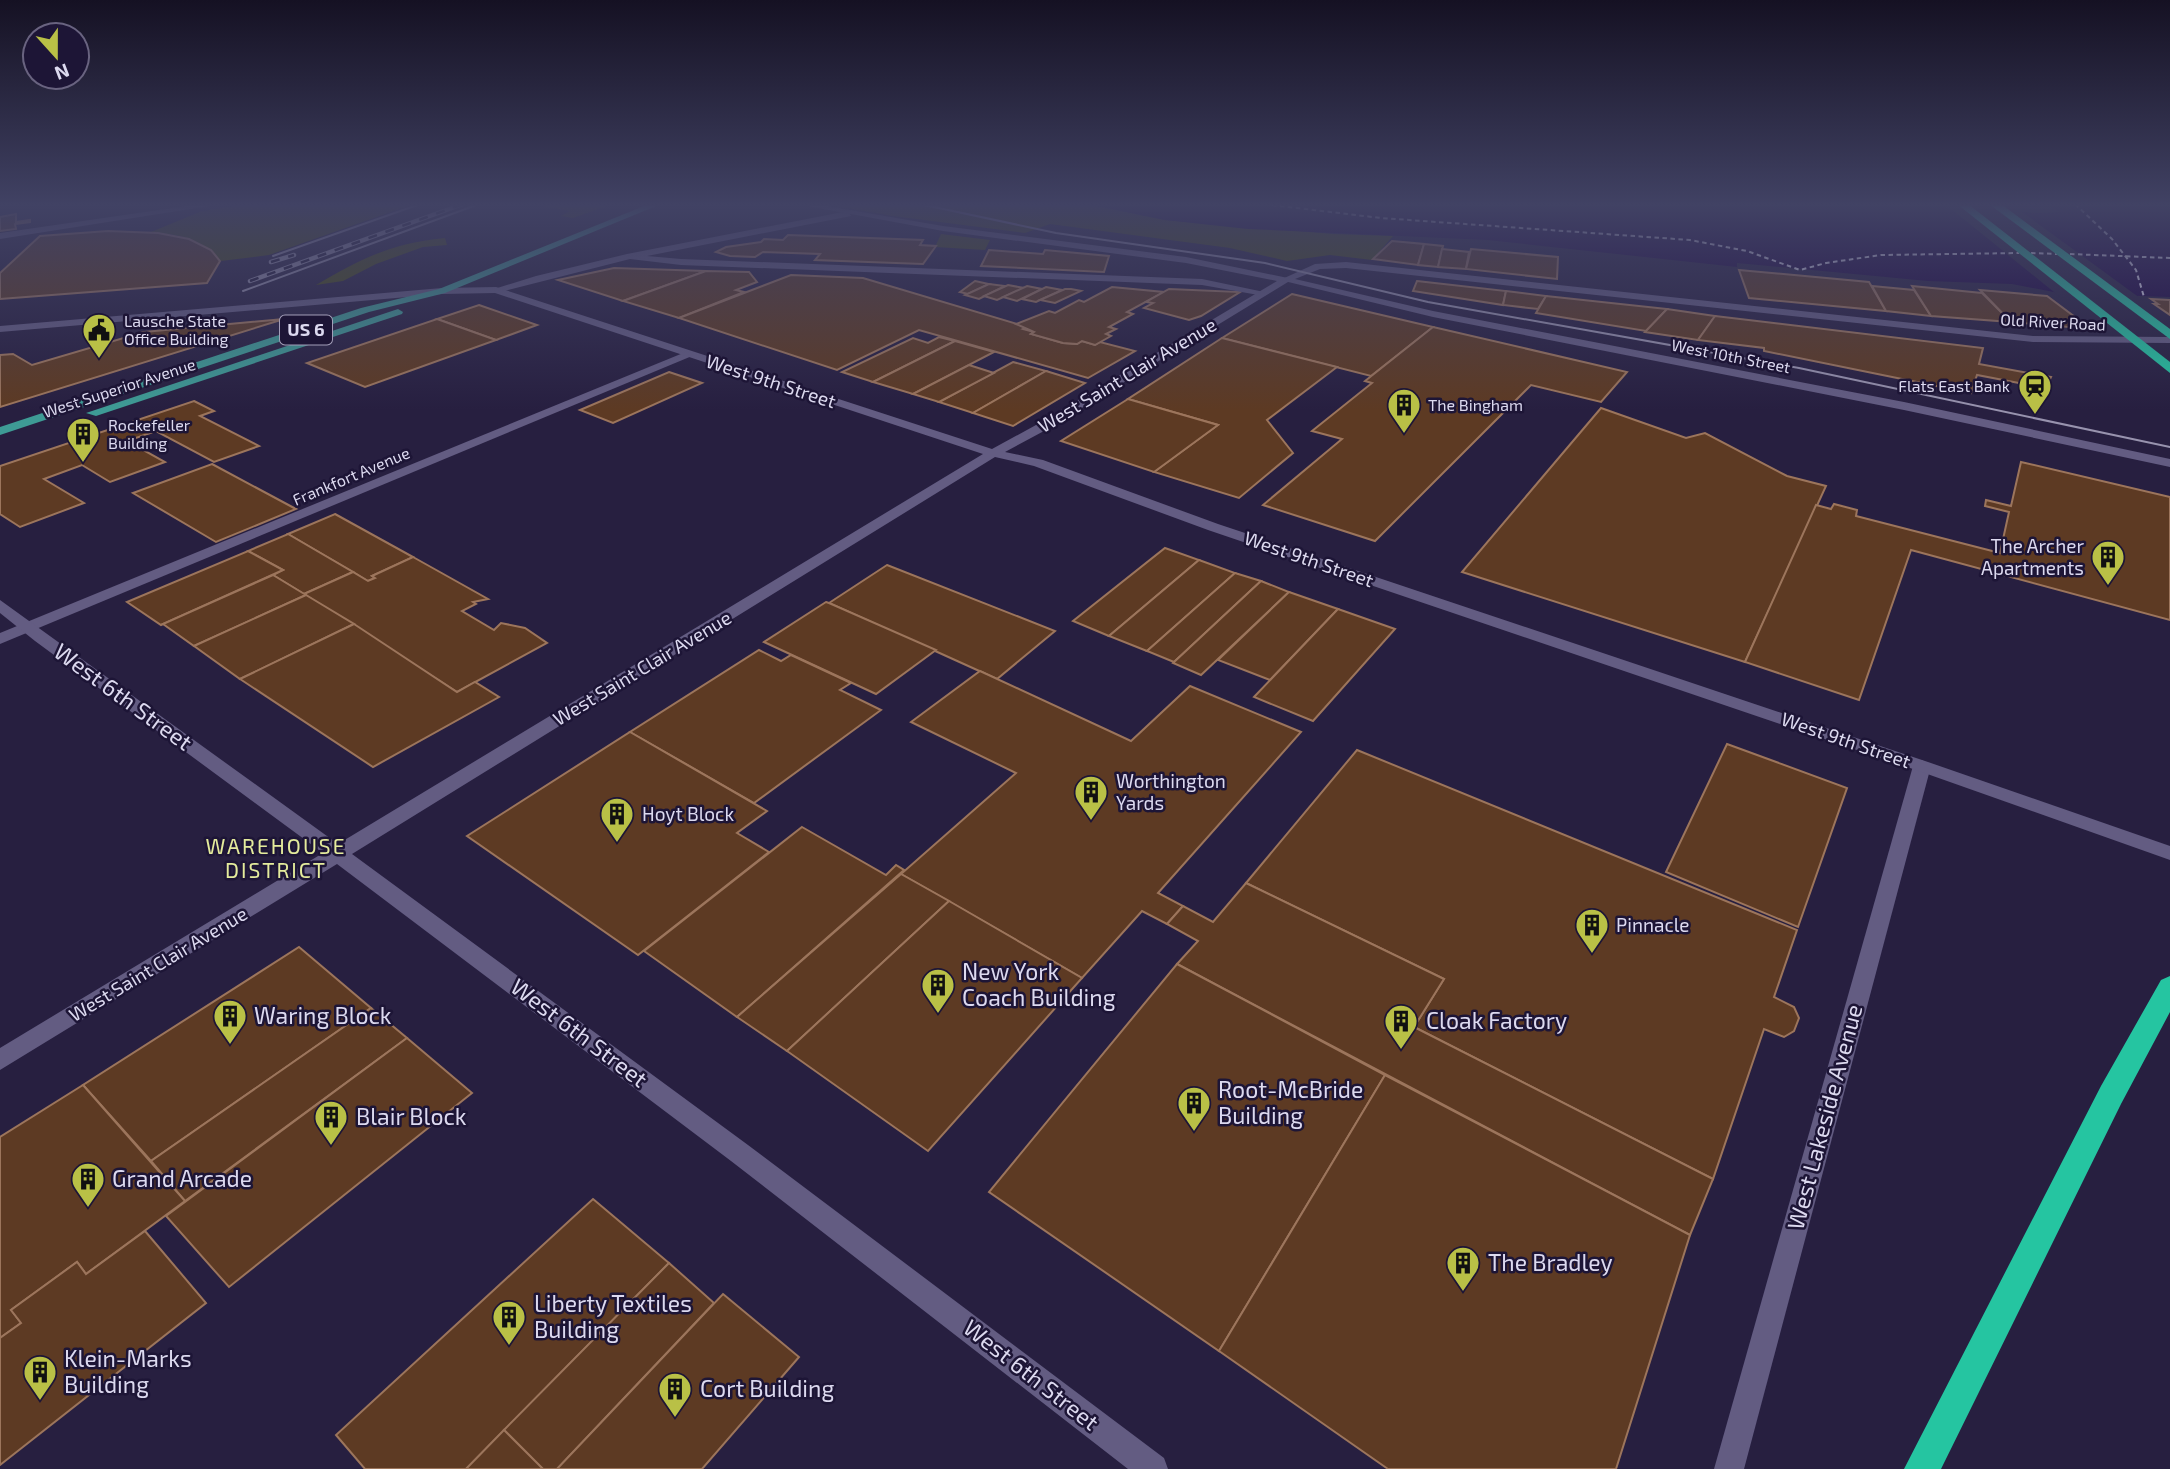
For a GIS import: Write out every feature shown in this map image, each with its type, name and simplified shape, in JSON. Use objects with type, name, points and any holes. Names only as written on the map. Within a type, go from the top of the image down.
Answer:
[{"type":"highway","points":[[2048,273],[2170,369]]},
{"type":"highway","points":[[2086,273],[2170,335]]},
{"type":"highway","points":[[1922,1469],[2110,1096],[2170,987]]},
{"type":"main road","name":"US 6","points":[[442,291],[487,273]]},
{"type":"main road","name":"West Superior Avenue","points":[[0,431],[365,310],[442,291]]},
{"type":"main road","name":"West Superior Avenue","points":[[0,443],[411,308],[442,291]]},
{"type":"street","points":[[496,290],[556,273]]},
{"type":"street","points":[[956,273],[1202,282],[1264,293]]},
{"type":"street","name":"West 10th Street","points":[[1250,273],[1433,314],[1904,406],[2170,463]]},
{"type":"street","name":"Old River Road","points":[[1285,280],[1303,273]]},
{"type":"street","name":"Old River Road","points":[[1424,273],[2033,339],[2170,341]]},
{"type":"street","name":"West Saint Clair Avenue","points":[[0,1059],[993,453],[1040,428],[1285,280]]},
{"type":"street","name":"West 9th Street","points":[[0,329],[442,291],[496,290],[993,453],[1038,463],[1213,527],[1922,766],[2170,853]]},
{"type":"street","name":"Frankfort Avenue","points":[[0,639],[81,608],[688,354]]},
{"type":"street","name":"West 6th Street","points":[[0,605],[27,628],[339,854],[883,1259],[1153,1469]]},
{"type":"street","name":"West Lakeside Avenue","points":[[1730,1469],[1922,766]]},
{"type":"green space","points":[[338,273],[359,273],[343,281],[316,285]]},
{"type":"shaded area","points":[[1838,273],[2170,273],[2170,297],[2059,293],[2012,284],[1928,281]]},
{"type":"pier","points":[[2030,273],[2105,273],[2144,301],[2060,297]]},
{"type":"building","points":[[0,273],[213,273],[207,283],[0,299]]},
{"type":"building","points":[[593,273],[702,273],[623,301],[558,280]]},
{"type":"building","points":[[702,273],[749,273],[757,282],[736,290],[744,292],[679,318],[623,301]]},
{"type":"building","points":[[1498,273],[1557,273],[1557,279]]},
{"type":"building","points":[[1740,273],[1869,282],[1886,311],[1749,298]]},
{"type":"building","points":[[791,275],[863,278],[1027,327],[1023,329],[1034,332],[1031,334],[1063,343],[1077,344],[1082,341],[1095,345],[1100,342],[1135,351],[1088,378],[919,330],[837,370],[679,318]]},
{"type":"building","points":[[975,281],[989,284],[968,294],[960,292]]},
{"type":"building","points":[[1417,281],[1506,291],[1503,305],[1413,291]]},
{"type":"building","points":[[989,284],[1005,286],[979,299],[965,295]]},
{"type":"building","points":[[1008,285],[1024,288],[997,300],[984,296]]},
{"type":"building","points":[[1027,286],[1042,289],[1017,301],[1003,297]]},
{"type":"building","points":[[1872,286],[1914,290],[1931,316],[1886,311]]},
{"type":"building","points":[[1912,286],[1982,293],[2011,322],[1931,316]]},
{"type":"building","points":[[1046,287],[1062,290],[1036,302],[1022,299]]},
{"type":"building","points":[[1112,287],[1164,292],[1127,312],[1133,314],[1109,327],[1116,329],[1106,334],[1111,336],[1095,345],[1082,341],[1077,344],[1063,343],[1031,334],[1034,332],[1016,324],[1049,311],[1055,313],[1079,300],[1084,302]]},
{"type":"building","points":[[1065,289],[1081,291],[1055,303],[1040,300]]},
{"type":"building","points":[[1169,289],[1240,292],[1201,316],[1189,320],[1144,308],[1153,303],[1146,302]]},
{"type":"building","points":[[1980,290],[2047,296],[2091,329],[2011,322]]},
{"type":"building","points":[[1506,291],[1546,296],[1538,309],[1503,305]]},
{"type":"building","points":[[1292,294],[1433,327],[1371,376],[1222,338]]},
{"type":"building","points":[[1546,296],[1667,309],[1646,331],[1536,313]]},
{"type":"building","points":[[2151,299],[2170,300],[2170,315],[2154,304],[2158,304]]},
{"type":"building","points":[[479,305],[537,325],[496,340],[437,319]]},
{"type":"building","points":[[1667,309],[1715,316],[1698,340],[1645,332]]},
{"type":"building","points":[[1715,316],[1983,348],[1979,364],[2051,377],[2049,381],[2024,384],[1977,375],[1971,393],[1764,351],[1764,348],[1698,340]]},
{"type":"building","name":"Lausche State Office Building","points":[[284,319],[0,407],[0,355],[13,354],[32,365],[144,332]]},
{"type":"building","points":[[437,319],[496,340],[365,387],[307,363]]},
{"type":"building","name":"The Bingham","points":[[1433,327],[1627,372],[1601,402],[1531,385],[1375,541],[1263,505],[1342,439],[1312,431],[1372,383],[1365,381]]},
{"type":"building","points":[[939,337],[955,341],[873,382],[842,372],[913,338],[928,343]]},
{"type":"building","points":[[1222,338],[1337,367],[1267,420],[1293,453],[1239,498],[1154,472],[1218,425],[1128,399]]},
{"type":"building","points":[[955,341],[994,352],[913,394],[873,382]]},
{"type":"building","points":[[1013,362],[1046,371],[973,413],[939,402]]},
{"type":"building","points":[[969,365],[994,373],[939,402],[913,394]]},
{"type":"building","points":[[1046,371],[1085,383],[1013,426],[973,413]]},
{"type":"building","points":[[669,372],[702,383],[613,423],[580,410]]},
{"type":"building","points":[[1128,399],[1218,425],[1154,472],[1061,441]]},
{"type":"building","name":"Rockefeller Building","points":[[194,401],[214,411],[200,416],[259,446],[214,462],[156,431],[127,441],[165,462],[110,482],[82,465],[44,479],[84,503],[20,527],[0,514],[0,466]]},
{"type":"building","points":[[1601,408],[1686,438],[1705,433],[1787,476],[1826,486],[1745,662],[1462,572]]},
{"type":"building","name":"The Archer Apartments","points":[[2021,462],[2170,497],[2170,620],[1911,550],[1859,700],[1745,662],[1816,505],[1831,509],[1834,504],[1857,510],[1856,516],[2000,553],[2009,512],[1985,506],[1986,500],[2011,506]]},
{"type":"building","points":[[212,464],[296,509],[216,542],[133,493]]},
{"type":"building","points":[[335,514],[413,557],[372,576],[375,578],[368,581],[288,534]]},
{"type":"building","points":[[288,534],[353,572],[304,594],[273,575],[283,570],[248,551]]},
{"type":"building","points":[[1165,548],[1199,560],[1109,636],[1073,621]]},
{"type":"building","points":[[248,551],[283,570],[161,625],[127,602]]},
{"type":"building","points":[[413,557],[488,599],[473,602],[476,604],[462,611],[494,630],[501,623],[525,628],[547,643],[457,692],[304,594],[353,572],[368,581],[375,578],[372,576]]},
{"type":"building","points":[[1199,560],[1235,573],[1147,651],[1109,636]]},
{"type":"building","points":[[887,565],[1055,631],[997,679],[829,603]]},
{"type":"building","points":[[1235,573],[1261,581],[1174,662],[1147,651]]},
{"type":"building","points":[[273,575],[306,595],[194,646],[163,624]]},
{"type":"building","points":[[1261,581],[1289,592],[1201,675],[1173,663]]},
{"type":"building","points":[[1289,592],[1338,609],[1270,680],[1218,660]]},
{"type":"building","points":[[306,595],[354,624],[240,679],[194,646]]},
{"type":"building","points":[[826,602],[936,650],[876,694],[764,642]]},
{"type":"building","points":[[1338,609],[1395,629],[1313,721],[1254,697]]},
{"type":"building","points":[[354,624],[457,692],[475,682],[499,697],[373,767],[240,679]]},
{"type":"building","points":[[759,650],[781,661],[791,655],[851,683],[840,690],[881,710],[754,803],[630,732]]},
{"type":"building","name":"Worthington Yards","points":[[980,671],[1131,741],[1190,686],[1301,732],[1158,893],[1183,906],[1167,924],[1142,911],[1082,978],[901,874],[1016,773],[911,722]]},
{"type":"building","name":"Hoyt Block","points":[[630,732],[767,811],[737,833],[769,852],[638,955],[467,836]]},
{"type":"building","points":[[1727,744],[1847,788],[1798,927],[1666,872]]},
{"type":"building","name":"Pinnacle","points":[[1357,750],[1797,930],[1774,997],[1794,1007],[1799,1018],[1794,1031],[1784,1037],[1764,1029],[1713,1179],[1414,1027],[1444,979],[1246,883]]},
{"type":"building","points":[[802,827],[886,875],[896,865],[904,870],[737,1017],[644,951]]},
{"type":"building","points":[[901,874],[949,901],[787,1051],[737,1017]]},
{"type":"building","name":"Cloak Factory","points":[[1246,883],[1444,979],[1414,1027],[1713,1179],[1690,1235],[1177,964],[1198,941],[1167,924],[1183,906],[1213,922]]},
{"type":"building","name":"New York Coach Building","points":[[949,901],[1082,978],[928,1151],[787,1051]]},
{"type":"building","name":"Waring Block","points":[[299,947],[371,1008],[151,1161],[83,1085]]},
{"type":"building","name":"Root-McBride Building","points":[[1177,964],[1385,1075],[1219,1351],[989,1192]]},
{"type":"building","points":[[371,1008],[407,1038],[185,1201],[151,1161]]},
{"type":"building","name":"Blair Block","points":[[407,1038],[472,1093],[229,1287],[166,1216]]},
{"type":"building","name":"The Bradley","points":[[1385,1075],[1690,1235],[1616,1469],[1388,1469],[1219,1351]]},
{"type":"building","name":"Grand Arcade","points":[[83,1085],[185,1201],[86,1274],[77,1262],[11,1310],[21,1323],[0,1338],[0,1137]]},
{"type":"building","name":"Liberty Textiles Building","points":[[593,1199],[669,1263],[466,1469],[365,1469],[336,1435]]},
{"type":"building","name":"Klein-Marks Building","points":[[145,1231],[206,1303],[0,1465],[0,1338],[21,1323],[11,1310],[77,1262],[86,1274]]},
{"type":"building","points":[[669,1263],[714,1303],[557,1469],[543,1469],[504,1430]]},
{"type":"building","name":"Cort Building","points":[[723,1294],[799,1357],[702,1469],[557,1469]]},
{"type":"building","points":[[504,1430],[543,1469],[466,1469]]},
{"type":"ferry route","points":[[2137,273],[2144,297]]},
{"type":"tram line","points":[[243,291],[293,273]]},
{"type":"tram line","points":[[1305,273],[1428,302],[1799,368],[2170,447]]},
{"type":"railway","points":[[250,281],[273,273]]},
{"type":"place","name":"Lausche State Office Building","points":[[99,360]]},
{"type":"place","name":"Flats East Bank","points":[[2035,416]]},
{"type":"place","name":"The Bingham","points":[[1404,435]]},
{"type":"place","name":"Rockefeller Building","points":[[83,464]]},
{"type":"place","name":"The Archer Apartments","points":[[2108,587]]},
{"type":"place","name":"Worthington Yards","points":[[1091,822]]},
{"type":"place","name":"Hoyt Block","points":[[617,844]]},
{"type":"place","name":"Pinnacle","points":[[1592,955]]},
{"type":"place","name":"New York Coach Building","points":[[938,1015]]},
{"type":"place","name":"Waring Block","points":[[230,1046]]},
{"type":"place","name":"Cloak Factory","points":[[1401,1051]]},
{"type":"place","name":"Root-McBride Building","points":[[1194,1133]]},
{"type":"place","name":"Blair Block","points":[[331,1147]]},
{"type":"place","name":"Grand Arcade","points":[[88,1209]]},
{"type":"place","name":"The Bradley","points":[[1463,1293]]},
{"type":"place","name":"Liberty Textiles Building","points":[[509,1347]]},
{"type":"place","name":"Klein-Marks Building","points":[[40,1402]]},
{"type":"place","name":"Cort Building","points":[[675,1419]]},
{"type":"district","name":"WAREHOUSE DISTRICT","points":[[276,859]]}]
